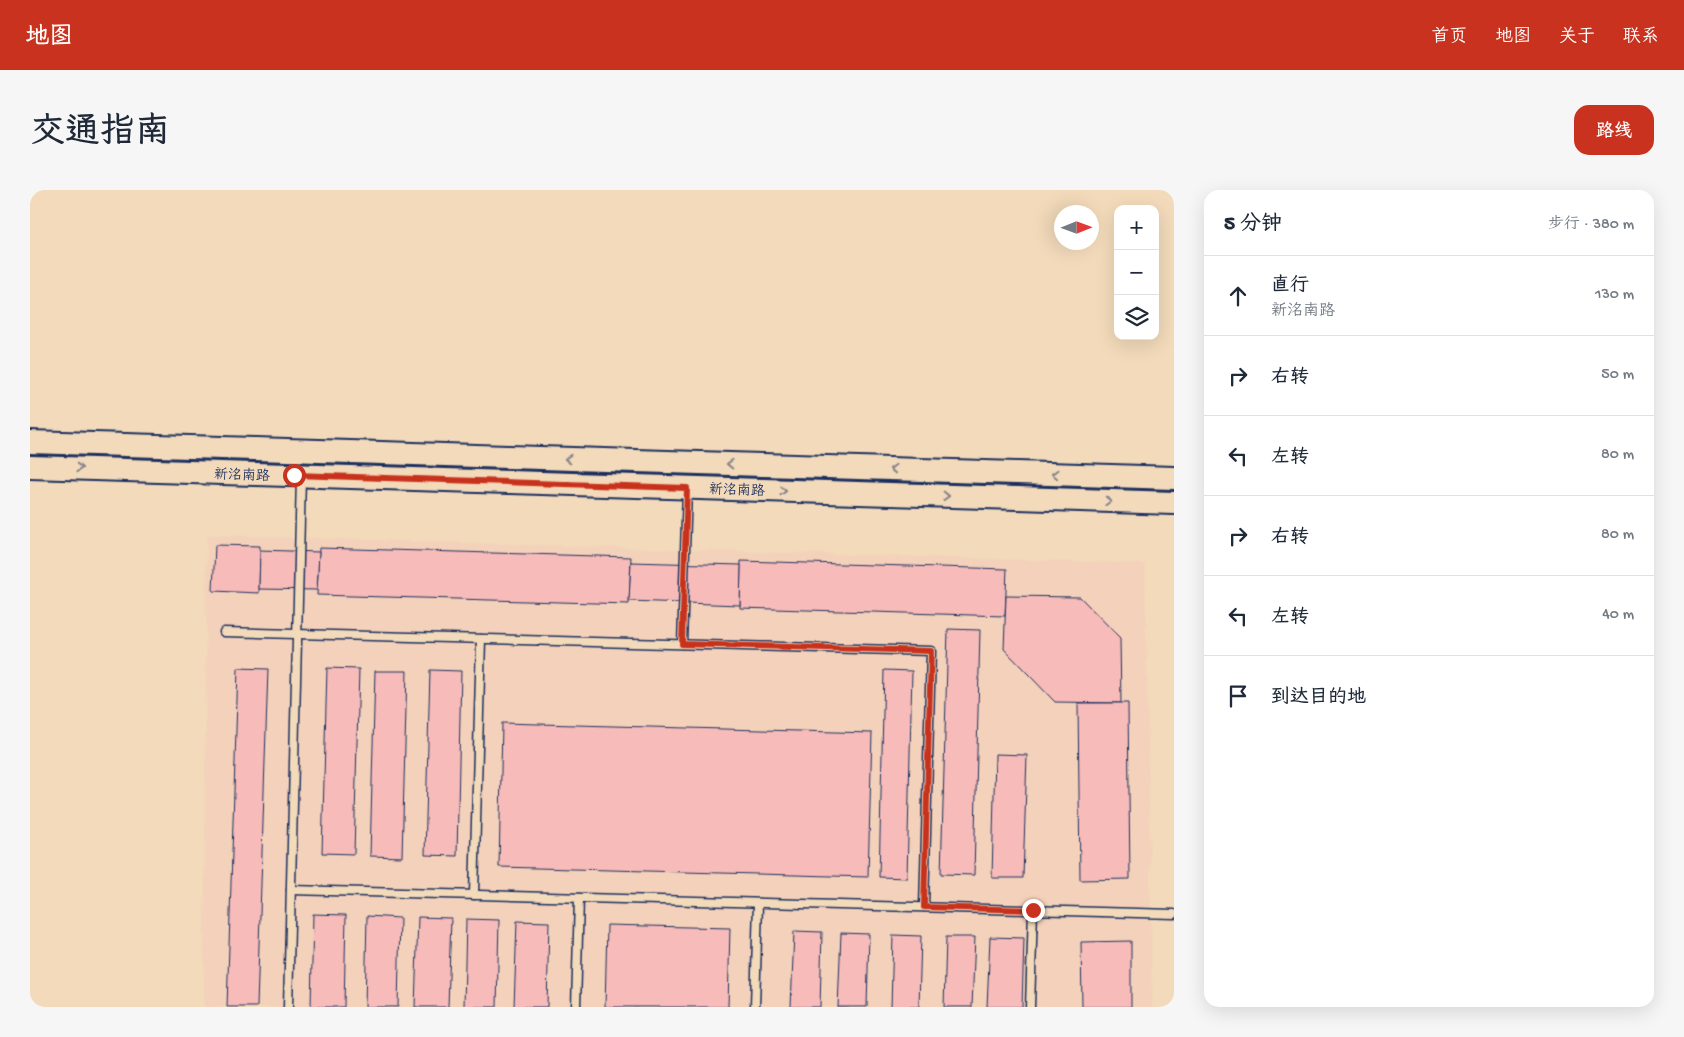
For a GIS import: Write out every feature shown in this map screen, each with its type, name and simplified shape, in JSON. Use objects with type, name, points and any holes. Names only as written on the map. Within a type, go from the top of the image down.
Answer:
[{"type":"main road","name":"新洺南路","points":[[30,442],[1174,478]]},
{"type":"main road","name":"新洺南路","points":[[30,467],[1174,503]]},
{"type":"lane","points":[[288,1007],[301,475]]},
{"type":"lane","points":[[682,644],[687,488]]},
{"type":"lane","points":[[224,632],[931,651],[924,907]]},
{"type":"lane","points":[[474,895],[481,639]]},
{"type":"lane","points":[[291,890],[1174,914]]},
{"type":"lane","points":[[576,1007],[579,898]]},
{"type":"lane","points":[[755,1007],[758,903]]},
{"type":"lane","points":[[1030,1007],[1033,910]]},
{"type":"shaded area","points":[[207,535],[1145,564],[1152,1007],[204,1007]]},
{"type":"building","points":[[215,545],[260,546],[259,593],[213,591]]},
{"type":"building","points":[[319,548],[631,557],[629,604],[317,595]]},
{"type":"building","points":[[260,550],[319,552],[317,590],[259,589]]},
{"type":"building","points":[[741,561],[1007,569],[1005,616],[740,608]]},
{"type":"building","points":[[631,562],[741,565],[740,605],[629,601]]},
{"type":"building","points":[[1006,596],[1080,597],[1120,638],[1121,703],[1055,702],[1004,649]]},
{"type":"building","points":[[948,629],[980,630],[974,875],[941,874]]},
{"type":"building","points":[[238,668],[268,669],[257,1007],[227,1007]]},
{"type":"building","points":[[327,668],[359,669],[354,854],[322,853]]},
{"type":"building","points":[[430,670],[461,671],[457,856],[425,855]]},
{"type":"building","points":[[884,670],[912,671],[907,878],[879,877]]},
{"type":"building","points":[[375,671],[407,671],[402,857],[370,856]]},
{"type":"building","points":[[1078,703],[1128,703],[1130,879],[1080,880]]},
{"type":"building","points":[[502,723],[872,733],[868,877],[499,867]]},
{"type":"building","points":[[995,754],[1027,755],[1023,878],[992,878]]},
{"type":"building","points":[[313,914],[346,915],[344,1007],[311,1007]]},
{"type":"building","points":[[367,916],[400,918],[398,1007],[365,1007]]},
{"type":"building","points":[[418,917],[451,918],[448,1007],[415,1007]]},
{"type":"building","points":[[466,919],[499,920],[497,1007],[464,1007]]},
{"type":"building","points":[[517,921],[549,922],[547,1007],[514,1007]]},
{"type":"building","points":[[607,925],[730,928],[728,1007],[605,1007]]},
{"type":"building","points":[[794,931],[822,932],[820,1007],[791,1007]]},
{"type":"building","points":[[841,933],[869,934],[867,1007],[838,1007]]},
{"type":"building","points":[[893,935],[921,936],[919,1007],[891,1007]]},
{"type":"building","points":[[946,937],[975,937],[972,1007],[944,1007]]},
{"type":"building","points":[[990,937],[1024,938],[1022,1007],[987,1007]]},
{"type":"building","points":[[1131,941],[1131,1007],[1082,1007],[1081,942]]},
{"type":"route","points":[[294,475],[687,488],[682,644],[931,651],[924,907],[1033,910]]}]
